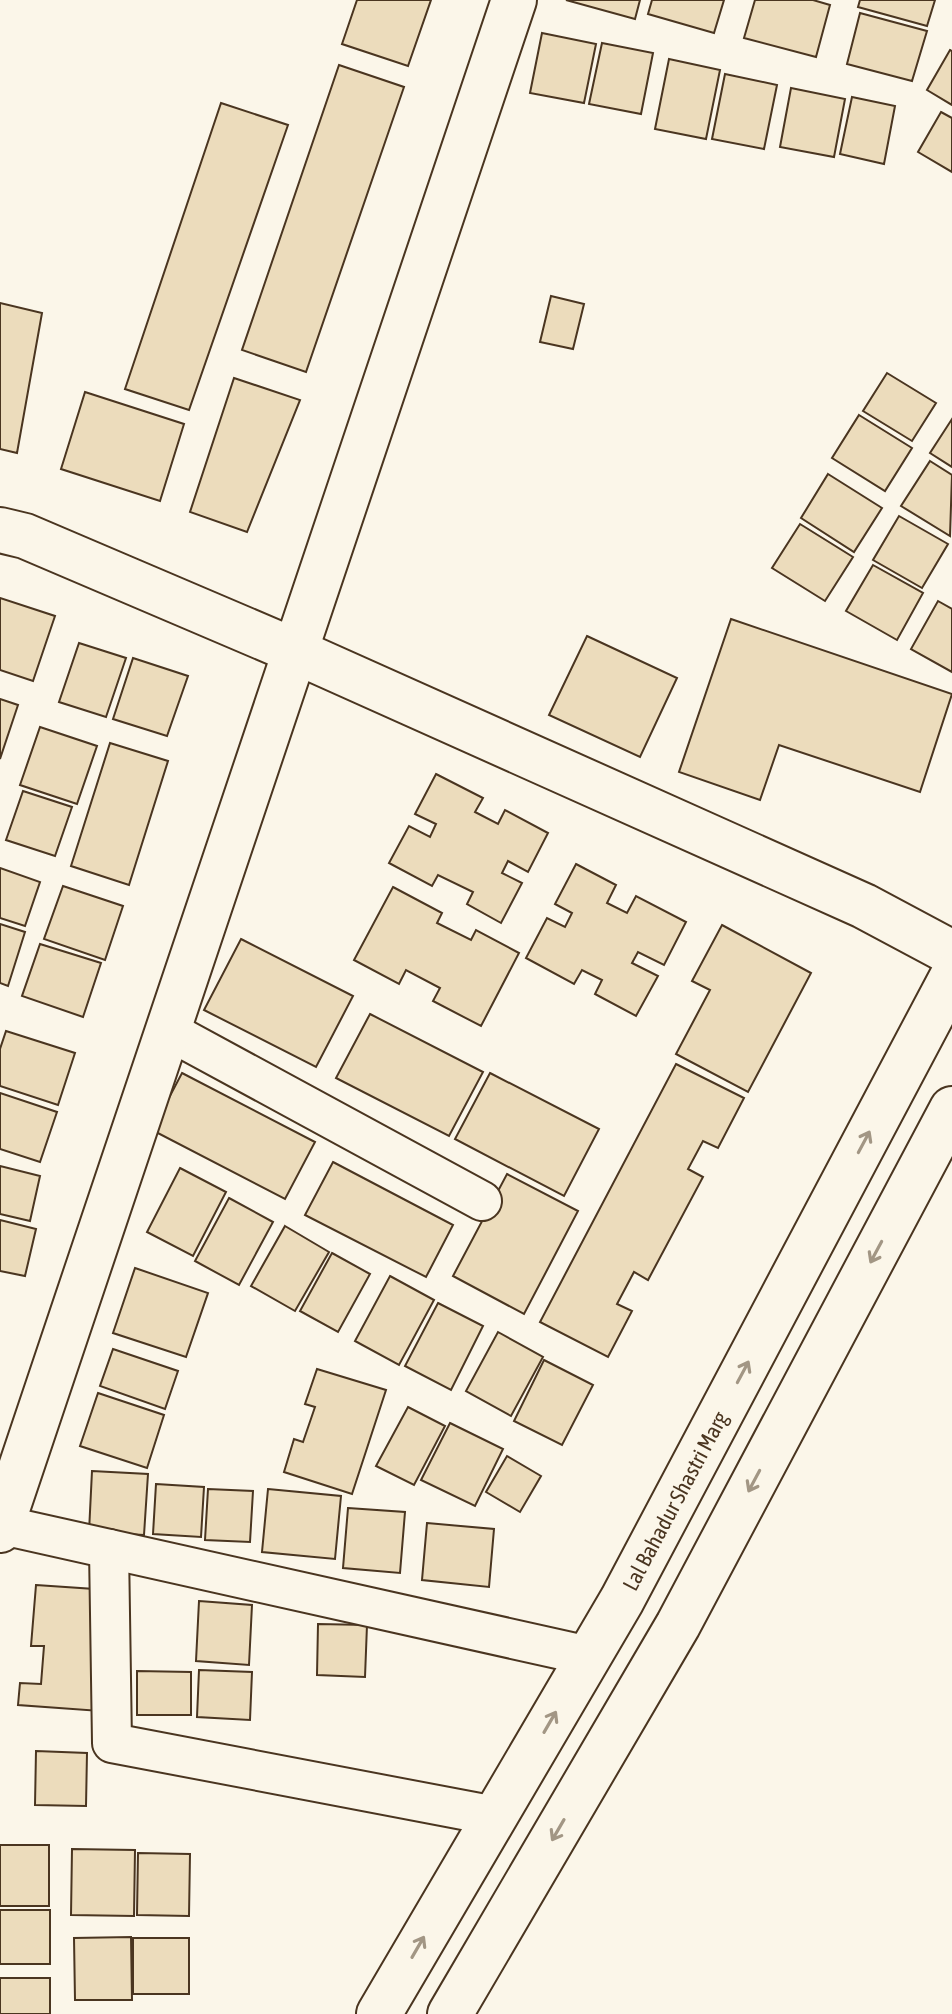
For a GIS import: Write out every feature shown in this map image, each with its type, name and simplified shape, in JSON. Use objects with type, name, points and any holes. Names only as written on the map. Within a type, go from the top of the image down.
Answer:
[{"type":"main road","points":[[1,1528],[514,0]]},
{"type":"main road","points":[[0,530],[25,536],[297,652],[864,906],[952,953]]},
{"type":"main road","name":"Lal Bahadur Shastri Marg","points":[[379,2014],[589,1656],[952,977]]},
{"type":"main road","points":[[450,2014],[678,1625],[952,1109]]},
{"type":"street","points":[[169,1031],[482,1201]]},
{"type":"street","points":[[1,1528],[109,1549],[589,1656]]},
{"type":"street","points":[[109,1549],[112,1743],[495,1816]]},
{"type":"building","points":[[357,0],[431,0],[408,66],[342,44]]},
{"type":"building","points":[[566,0],[640,0],[635,19]]},
{"type":"building","points":[[652,0],[724,0],[714,33],[648,14]]},
{"type":"building","points":[[755,0],[813,0],[830,5],[816,57],[744,38]]},
{"type":"building","points":[[860,0],[935,0],[927,26],[858,7]]},
{"type":"building","points":[[860,13],[927,31],[912,81],[847,64]]},
{"type":"building","points":[[542,33],[596,44],[584,103],[530,93]]},
{"type":"building","points":[[602,43],[653,53],[641,114],[589,104]]},
{"type":"building","points":[[952,51],[952,105],[927,90]]},
{"type":"building","points":[[669,59],[720,70],[706,139],[655,129]]},
{"type":"building","points":[[339,65],[404,87],[306,372],[242,350]]},
{"type":"building","points":[[725,74],[777,85],[764,149],[712,139]]},
{"type":"building","points":[[791,88],[845,99],[834,157],[780,147]]},
{"type":"building","points":[[852,97],[895,106],[884,164],[840,154]]},
{"type":"building","points":[[221,103],[288,125],[189,410],[125,389]]},
{"type":"building","points":[[941,112],[952,118],[952,172],[918,152]]},
{"type":"building","points":[[551,296],[584,304],[573,349],[540,342]]},
{"type":"building","points":[[0,303],[42,313],[17,453],[0,449]]},
{"type":"building","points":[[887,373],[936,403],[912,441],[863,411]]},
{"type":"building","points":[[234,378],[300,400],[247,532],[190,512]]},
{"type":"building","points":[[85,392],[184,424],[160,501],[61,469]]},
{"type":"building","points":[[859,415],[912,448],[885,491],[832,458]]},
{"type":"building","points":[[952,419],[952,467],[930,453]]},
{"type":"building","points":[[930,461],[952,475],[950,536],[901,506]]},
{"type":"building","points":[[828,474],[882,508],[854,552],[801,518]]},
{"type":"building","points":[[899,516],[948,544],[922,588],[873,560]]},
{"type":"building","points":[[800,524],[853,557],[825,601],[772,568]]},
{"type":"building","points":[[873,565],[923,593],[897,640],[846,611]]},
{"type":"building","points":[[0,598],[55,616],[33,681],[0,670]]},
{"type":"building","points":[[938,601],[952,609],[952,672],[911,649]]},
{"type":"building","points":[[731,619],[952,694],[920,792],[779,745],[760,800],[679,772]]},
{"type":"building","points":[[587,636],[677,678],[640,757],[549,715]]},
{"type":"building","points":[[79,643],[126,658],[106,717],[59,702]]},
{"type":"building","points":[[133,658],[188,676],[167,736],[113,719]]},
{"type":"building","points":[[0,699],[18,705],[0,759]]},
{"type":"building","points":[[40,727],[97,746],[77,804],[20,785]]},
{"type":"building","points":[[110,743],[168,761],[129,885],[71,866]]},
{"type":"building","points":[[436,774],[483,798],[475,812],[498,824],[505,810],[548,833],[528,872],[508,861],[502,873],[522,883],[501,923],[467,904],[473,892],[438,875],[432,886],[389,863],[409,826],[430,837],[436,824],[415,814]]},
{"type":"building","points":[[23,791],[72,807],[55,856],[6,840]]},
{"type":"building","points":[[576,864],[616,885],[607,903],[627,913],[636,896],[686,922],[664,965],[638,952],[632,963],[658,976],[636,1016],[595,994],[602,980],[582,970],[574,984],[526,958],[547,918],[565,927],[572,913],[555,904]]},
{"type":"building","points":[[0,868],[40,882],[25,926],[0,918]]},
{"type":"building","points":[[63,886],[123,906],[105,960],[44,939]]},
{"type":"building","points":[[393,887],[442,913],[437,923],[471,940],[476,930],[519,953],[481,1026],[433,1001],[440,988],[406,970],[399,984],[354,960]]},
{"type":"building","points":[[0,924],[25,932],[8,986],[0,983]]},
{"type":"building","points":[[722,925],[811,973],[748,1092],[676,1054],[710,990],[692,981]]},
{"type":"building","points":[[241,939],[353,996],[316,1067],[204,1010]]},
{"type":"building","points":[[40,944],[101,963],[83,1017],[22,996]]},
{"type":"building","points":[[370,1014],[483,1072],[449,1136],[336,1078]]},
{"type":"building","points":[[6,1031],[75,1053],[58,1105],[0,1086],[0,1049]]},
{"type":"building","points":[[676,1064],[744,1098],[718,1148],[703,1141],[688,1169],[703,1177],[648,1280],[634,1272],[617,1304],[632,1311],[608,1357],[540,1322]]},
{"type":"building","points":[[182,1073],[315,1142],[285,1199],[152,1130]]},
{"type":"building","points":[[490,1073],[599,1129],[564,1196],[455,1139]]},
{"type":"building","points":[[0,1093],[57,1112],[40,1162],[0,1149]]},
{"type":"building","points":[[333,1162],[453,1225],[426,1277],[305,1215]]},
{"type":"building","points":[[0,1166],[40,1176],[30,1221],[0,1214]]},
{"type":"building","points":[[180,1168],[226,1192],[193,1256],[147,1232]]},
{"type":"building","points":[[507,1174],[578,1211],[524,1314],[453,1276]]},
{"type":"building","points":[[229,1198],[273,1222],[239,1285],[195,1261]]},
{"type":"building","points":[[0,1220],[36,1229],[25,1276],[0,1271]]},
{"type":"building","points":[[285,1226],[329,1252],[295,1311],[251,1286]]},
{"type":"building","points":[[332,1253],[370,1274],[338,1332],[300,1311]]},
{"type":"building","points":[[135,1268],[208,1293],[186,1357],[113,1333]]},
{"type":"building","points":[[390,1276],[434,1300],[399,1365],[355,1341]]},
{"type":"building","points":[[438,1303],[483,1326],[451,1390],[405,1366]]},
{"type":"building","points":[[498,1332],[543,1357],[511,1416],[466,1391]]},
{"type":"building","points":[[113,1349],[178,1371],[165,1409],[100,1386]]},
{"type":"building","points":[[544,1360],[593,1385],[562,1445],[514,1421]]},
{"type":"building","points":[[317,1369],[386,1390],[352,1494],[284,1472],[294,1439],[303,1442],[315,1407],[305,1404]]},
{"type":"building","points":[[98,1393],[164,1415],[147,1468],[80,1446]]},
{"type":"building","points":[[408,1407],[445,1426],[414,1485],[376,1466]]},
{"type":"building","points":[[450,1423],[503,1449],[475,1506],[421,1480]]},
{"type":"building","points":[[507,1456],[541,1476],[520,1512],[486,1492]]},
{"type":"building","points":[[92,1471],[148,1474],[144,1535],[89,1532]]},
{"type":"building","points":[[156,1484],[204,1487],[201,1537],[153,1534]]},
{"type":"building","points":[[208,1489],[253,1491],[250,1542],[205,1540]]},
{"type":"building","points":[[268,1489],[341,1496],[335,1559],[262,1552]]},
{"type":"building","points":[[348,1508],[405,1512],[400,1573],[343,1568]]},
{"type":"building","points":[[427,1523],[494,1529],[489,1587],[422,1580]]},
{"type":"building","points":[[36,1585],[109,1590],[100,1711],[18,1705],[20,1683],[41,1684],[44,1646],[31,1646]]},
{"type":"building","points":[[199,1601],[252,1605],[249,1665],[196,1661]]},
{"type":"building","points":[[318,1624],[367,1625],[365,1677],[317,1675]]},
{"type":"building","points":[[199,1670],[252,1672],[250,1720],[197,1717]]},
{"type":"building","points":[[137,1671],[191,1672],[191,1715],[137,1715]]},
{"type":"building","points":[[36,1751],[87,1753],[86,1806],[35,1805]]},
{"type":"building","points":[[0,1845],[49,1845],[49,1906],[0,1906]]},
{"type":"building","points":[[72,1849],[135,1850],[134,1916],[71,1915]]},
{"type":"building","points":[[138,1853],[190,1854],[189,1916],[137,1915]]},
{"type":"building","points":[[0,1910],[50,1910],[50,1964],[0,1964]]},
{"type":"building","points":[[131,1937],[132,2000],[75,2000],[74,1938]]},
{"type":"building","points":[[133,1938],[189,1938],[189,1994],[133,1994]]},
{"type":"building","points":[[0,1978],[50,1978],[50,2014],[0,2014]]}]
